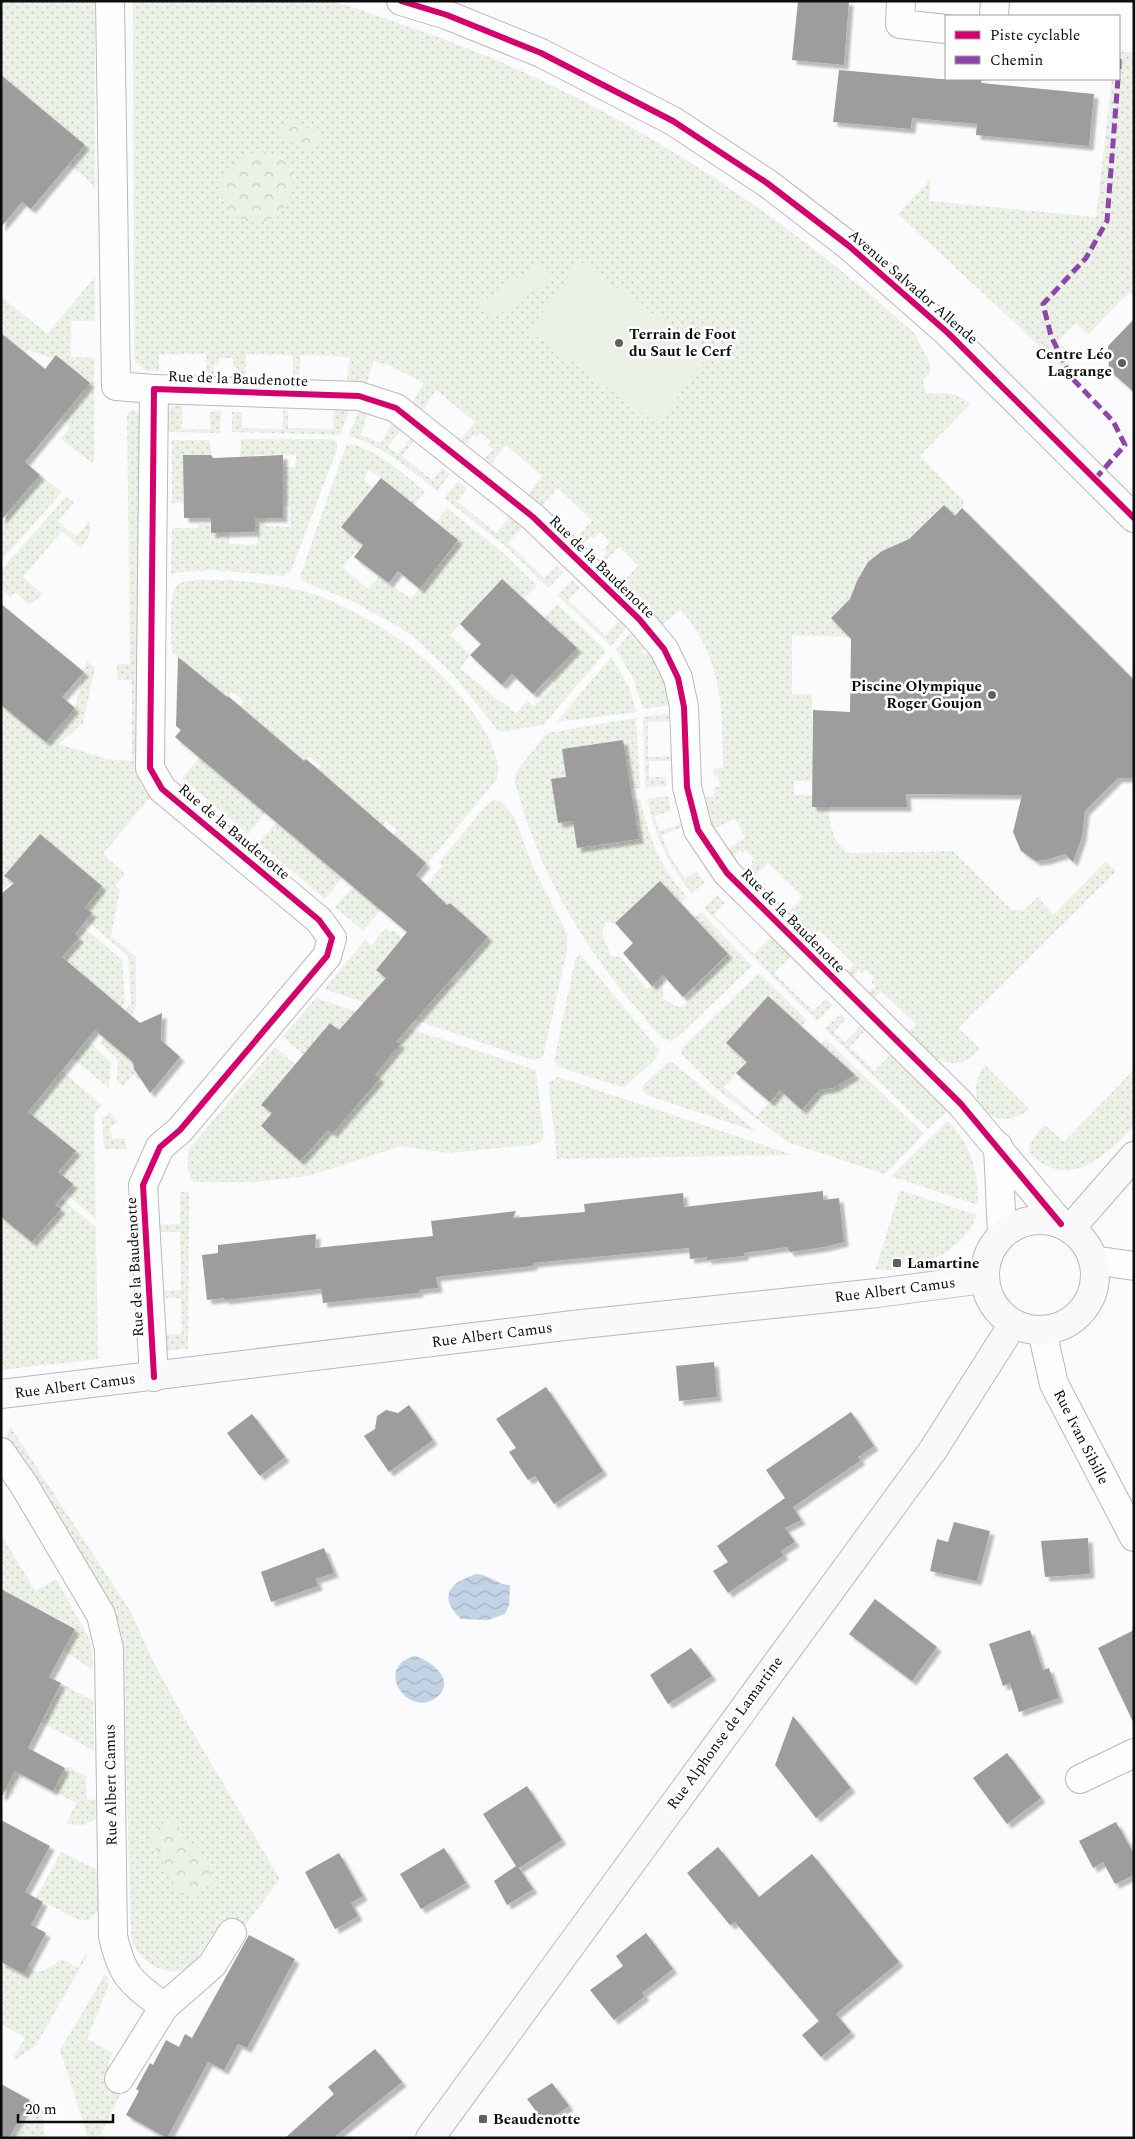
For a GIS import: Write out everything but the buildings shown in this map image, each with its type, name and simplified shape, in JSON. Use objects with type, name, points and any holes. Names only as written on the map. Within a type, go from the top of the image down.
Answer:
[{"type":"street","points":[[110,1],[116,386],[154,389]]},
{"type":"street","name":"Avenue Salvador Allende","points":[[401,1],[448,8],[541,53],[673,122],[767,183],[849,246],[948,333],[1134,518]]},
{"type":"street","points":[[902,1],[900,24],[945,28]]},
{"type":"street","points":[[994,15],[995,1]]},
{"type":"street","name":"Rue de la Baudenotte","points":[[154,1377],[143,1185],[160,1147],[180,1130],[327,956],[332,938],[319,920],[162,789],[150,768],[154,389],[358,396],[396,408],[533,517],[639,619],[664,649],[678,678],[684,707],[687,787],[698,830],[727,873],[948,1092],[998,1146],[1066,1226]]},
{"type":"street","points":[[998,1146],[1002,1234]]},
{"type":"street","points":[[1066,1226],[1134,1156]]},
{"type":"street","points":[[1030,1220],[1046,1220],[1066,1226],[1088,1248],[1093,1260],[1096,1277],[1092,1293],[1085,1308],[1073,1320],[1059,1328],[1042,1331],[1027,1330],[1013,1324],[993,1305],[984,1279],[988,1254],[1002,1234],[1016,1225],[1030,1220]]},
{"type":"street","points":[[1093,1260],[1134,1266]]},
{"type":"street","name":"Rue Albert Camus","points":[[1,1394],[573,1325],[877,1293],[984,1279]]},
{"type":"street","name":"Rue Alphonse de Lamartine","points":[[430,2138],[933,1450],[1013,1324]]},
{"type":"street","name":"Rue Ivan Sibille","points":[[1042,1331],[1054,1384],[1134,1537]]},
{"type":"street","name":"Rue Albert Camus","points":[[1,1452],[24,1486],[102,1615],[109,1648],[113,1936],[118,1959],[127,1976],[164,2007]]},
{"type":"street","points":[[1080,1779],[1134,1753]]},
{"type":"street","points":[[119,2079],[164,2007],[212,1964],[232,1933]]},
{"type":"green space","points":[[1,1],[95,1],[95,189],[86,178],[68,165],[85,145],[1,75]]},
{"type":"green space","points":[[133,1],[327,1],[349,6],[484,55],[551,85],[617,119],[681,156],[743,197],[803,241],[861,287],[916,335],[930,363],[930,374],[923,380],[926,393],[955,395],[970,404],[920,456],[964,501],[962,508],[955,516],[943,505],[909,539],[882,551],[868,562],[857,581],[850,599],[831,618],[849,637],[792,635],[792,694],[812,694],[812,781],[794,781],[794,795],[812,795],[812,807],[828,807],[831,827],[836,838],[839,844],[849,853],[953,851],[1012,910],[1024,910],[1038,897],[1053,915],[1106,861],[1116,871],[958,1028],[980,1049],[970,1058],[960,1063],[951,1063],[933,1056],[908,1033],[916,1024],[881,991],[873,999],[867,994],[875,986],[871,982],[874,978],[866,970],[862,973],[859,970],[851,978],[846,973],[854,964],[819,930],[811,939],[786,914],[803,897],[768,863],[751,880],[744,873],[753,864],[751,861],[754,858],[745,850],[742,853],[740,850],[731,859],[726,851],[745,837],[735,819],[713,829],[703,798],[714,796],[714,787],[720,787],[718,776],[714,777],[713,769],[723,768],[720,704],[717,684],[705,647],[681,610],[663,624],[622,582],[638,566],[619,547],[603,563],[600,560],[607,552],[604,549],[610,542],[600,532],[594,538],[591,536],[583,545],[576,538],[592,521],[558,488],[542,505],[528,494],[542,476],[506,445],[491,464],[484,459],[493,449],[488,445],[491,441],[481,433],[477,437],[474,435],[466,444],[460,440],[475,422],[436,390],[423,410],[412,403],[424,383],[388,365],[373,361],[367,384],[347,380],[350,357],[301,355],[299,378],[293,378],[293,355],[246,354],[246,378],[238,378],[238,368],[233,367],[233,358],[219,358],[219,365],[214,365],[214,377],[207,377],[206,354],[159,354],[159,371],[146,371],[134,361]]},
{"type":"green space","points":[[1120,51],[1134,53],[1134,295],[1129,292],[1088,335],[1076,324],[1058,341],[1074,358],[1064,369],[898,214],[931,178],[929,201],[1096,217],[1112,80],[1120,80]]},
{"type":"green space","points":[[290,115],[320,137],[308,153],[278,132]]},
{"type":"green space","points":[[260,151],[278,156],[288,167],[292,179],[292,191],[287,203],[279,213],[269,220],[256,222],[242,219],[229,211],[220,190],[221,181],[231,166],[239,160]]},
{"type":"green space","name":"Terrain de Foot du Saut le Cerf","points":[[580,261],[709,354],[658,424],[529,331]]},
{"type":"green space","points":[[540,263],[551,279],[491,320],[480,303]]},
{"type":"green space","points":[[95,277],[95,321],[71,321],[71,357],[94,358],[94,461],[92,463],[61,439],[70,427],[61,419],[90,383],[57,355],[53,359],[29,350],[25,353],[3,334],[1,335],[1,296],[47,334]]},
{"type":"green space","points":[[182,404],[182,429],[210,429],[210,412],[221,411],[220,433],[170,432],[166,429],[166,412],[173,406]]},
{"type":"green space","points":[[334,405],[350,408],[340,435],[232,432],[232,412],[242,412],[242,428],[283,429],[283,410],[288,410],[288,428],[333,429]]},
{"type":"green space","points":[[132,409],[140,413],[140,785],[152,795],[103,854],[125,874],[115,886],[120,890],[111,936],[136,957],[136,1007],[131,1016],[133,1061],[134,1069],[143,1082],[133,1075],[123,1086],[117,1080],[118,1059],[100,1043],[131,1003],[128,956],[86,920],[92,913],[85,908],[102,886],[40,834],[5,876],[12,882],[1,892],[1,705],[46,742],[75,708],[82,679],[80,677],[87,661],[95,668],[83,723],[59,744],[107,759],[132,761],[132,680],[118,680],[117,664],[130,664],[127,415]]},
{"type":"green space","points":[[359,410],[368,412],[361,435],[381,443],[392,423],[402,428],[388,447],[398,454],[412,436],[416,438],[402,456],[432,480],[442,468],[450,474],[437,491],[385,452],[362,440],[349,436]]},
{"type":"green space","points":[[241,439],[332,439],[337,442],[337,450],[291,571],[283,576],[213,570],[171,573],[172,528],[198,528],[199,524],[211,525],[211,533],[230,533],[229,544],[257,545],[258,533],[255,532],[255,518],[266,518],[266,526],[290,527],[290,506],[283,506],[283,467],[295,467],[296,455],[254,455],[252,458],[240,458]]},
{"type":"green space","points":[[172,440],[210,440],[211,455],[183,455],[183,502],[172,503]]},
{"type":"green space","points":[[347,443],[379,456],[425,491],[414,505],[369,469],[364,480],[373,487],[341,527],[363,544],[342,567],[368,589],[379,576],[411,599],[458,541],[436,522],[447,508],[502,552],[537,586],[524,598],[502,579],[450,635],[470,655],[460,668],[493,696],[517,713],[527,700],[534,706],[555,684],[549,677],[542,620],[557,604],[604,649],[606,652],[543,725],[499,732],[452,673],[417,640],[399,627],[354,602],[302,581],[300,576]]},
{"type":"green space","points":[[40,475],[62,492],[1,561],[1,501],[11,508]]},
{"type":"green space","points":[[458,481],[467,488],[457,501],[496,533],[511,515],[524,526],[508,543],[544,578],[556,566],[563,572],[549,588],[504,545],[444,498]]},
{"type":"green space","points":[[66,497],[74,502],[58,522],[76,536],[90,520],[88,538],[81,548],[62,531],[23,577],[42,594],[35,601],[28,604],[15,592],[11,597],[1,589],[1,570]]},
{"type":"green space","points":[[229,580],[300,590],[322,597],[357,614],[390,633],[411,648],[438,672],[469,707],[492,745],[498,763],[497,779],[427,864],[392,837],[397,830],[386,821],[381,827],[316,772],[321,766],[309,756],[303,762],[252,716],[239,708],[244,701],[232,692],[226,698],[172,652],[171,626],[175,588],[179,584],[190,581]]},
{"type":"green space","points":[[572,580],[580,588],[568,600],[605,635],[622,618],[629,625],[611,646],[557,595]]},
{"type":"green space","points":[[633,629],[647,647],[641,651],[644,655],[650,651],[668,689],[671,705],[643,709],[633,678],[616,650]]},
{"type":"green space","points":[[611,657],[628,685],[637,712],[557,722]]},
{"type":"green space","points":[[672,713],[672,721],[648,722],[648,757],[672,757],[672,761],[649,761],[649,777],[666,777],[667,786],[645,787],[643,717]]},
{"type":"green space","points":[[636,718],[640,788],[628,789],[623,740],[562,749],[566,777],[551,780],[558,823],[573,821],[577,848],[639,839],[634,810],[629,800],[640,799],[652,840],[662,863],[687,897],[681,903],[660,881],[615,923],[606,922],[602,933],[611,956],[620,957],[647,989],[663,975],[663,999],[680,1008],[698,993],[694,987],[728,955],[699,922],[692,919],[701,912],[752,966],[681,1034],[671,1041],[661,1036],[653,1028],[597,958],[579,931],[548,874],[535,844],[515,782],[516,772],[547,733]]},
{"type":"green space","points":[[200,757],[266,812],[248,834],[182,778]]},
{"type":"green space","points":[[668,796],[671,811],[655,816],[659,831],[682,824],[683,827],[661,835],[673,861],[686,879],[696,871],[705,882],[692,893],[669,860],[658,837],[647,799]]},
{"type":"green space","points":[[493,800],[500,801],[514,816],[533,867],[567,933],[567,951],[543,1057],[533,1060],[324,989],[365,940],[372,945],[386,928],[391,932],[394,930],[402,938],[376,969],[386,978],[372,994],[411,1002],[423,1012],[449,979],[454,984],[464,972],[459,967],[488,936],[450,903],[447,905],[438,896],[411,927],[399,917],[442,866],[439,862],[488,803]]},
{"type":"green space","points":[[277,822],[343,877],[325,899],[259,843]]},
{"type":"green space","points":[[354,886],[382,909],[363,931],[335,907]]},
{"type":"green space","points":[[717,895],[725,903],[714,915],[754,954],[771,937],[791,956],[774,973],[813,1011],[826,999],[833,1005],[817,1021],[704,908]]},
{"type":"green space","points":[[82,926],[122,960],[125,1002],[90,1043],[111,1062],[109,1088],[72,1058],[117,1004],[62,957],[79,938],[75,934]]},
{"type":"green space","points":[[580,954],[659,1050],[656,1059],[627,1085],[622,1087],[558,1067],[554,1061],[575,960]]},
{"type":"green space","points":[[759,973],[807,1020],[799,1028],[726,1043],[747,1062],[724,1087],[757,1116],[780,1090],[802,1110],[819,1090],[833,1088],[853,1074],[820,1045],[826,1039],[924,1134],[885,1174],[789,1143],[719,1091],[682,1055],[682,1048]]},
{"type":"green space","points":[[316,998],[536,1070],[544,1138],[532,1145],[448,1153],[401,1146],[309,1176],[255,1182],[194,1182],[188,1171],[189,1149],[275,1047],[296,1065],[261,1105],[272,1113],[260,1127],[283,1144],[300,1161],[318,1137],[379,1078],[373,1073],[400,1043],[381,1035],[341,1031],[330,1023],[304,1055],[283,1037]]},
{"type":"green space","points":[[840,1014],[846,1019],[834,1032],[845,1042],[861,1025],[866,1030],[850,1047],[874,1071],[891,1054],[948,1110],[928,1129],[825,1029]]},
{"type":"green space","points":[[672,1062],[757,1132],[646,1095],[642,1090],[642,1086],[667,1063]]},
{"type":"green space","points":[[985,1065],[1029,1109],[1017,1117],[1004,1119],[993,1117],[984,1111],[978,1102],[976,1091],[978,1078]]},
{"type":"green space","points":[[1134,1070],[1134,1127],[1111,1149],[1086,1166],[1073,1170],[1059,1170],[1045,1165],[1030,1154],[1029,1145],[1044,1124],[1064,1142]]},
{"type":"green space","points":[[62,1071],[102,1105],[94,1114],[96,1219],[65,1193],[72,1184],[58,1172],[75,1151],[28,1112]]},
{"type":"green space","points":[[558,1077],[793,1155],[557,1159],[549,1082]]},
{"type":"green space","points":[[109,1112],[119,1122],[110,1127],[112,1139],[125,1138],[127,1149],[104,1149],[102,1119]]},
{"type":"green space","points":[[948,1121],[963,1139],[972,1160],[977,1182],[978,1205],[891,1176]]},
{"type":"green space","points":[[900,1190],[977,1215],[959,1242],[932,1260],[910,1267],[909,1261],[895,1263],[895,1270],[875,1270]]},
{"type":"green space","points":[[180,1192],[189,1192],[188,1349],[165,1351],[159,1334],[182,1334],[181,1298],[158,1298],[158,1291],[181,1290],[180,1232],[157,1232],[157,1225],[180,1224]]},
{"type":"green space","points":[[61,1198],[96,1227],[98,1359],[1,1370],[1,1217],[33,1242],[60,1209],[55,1205]]},
{"type":"green space","points":[[10,1426],[132,1614],[152,1659],[178,1707],[280,1879],[241,1931],[222,1921],[190,1969],[171,1971],[162,1970],[154,1966],[141,1955],[131,1938],[123,1644],[119,1627],[110,1608],[7,1437]]},
{"type":"green space","points":[[1,1534],[35,1591],[56,1579],[88,1636],[91,1644],[93,1670],[63,1650],[75,1628],[4,1591],[1,1595]]},
{"type":"green space","points":[[61,1683],[93,1701],[94,1751],[41,1722]]},
{"type":"green space","points":[[1,1763],[24,1775],[10,1800],[1,1799]]},
{"type":"green space","points":[[70,1767],[86,1776],[87,1799],[96,1800],[96,1819],[84,1825],[66,1824],[76,1803],[53,1791],[65,1768]]},
{"type":"green space","points":[[175,1820],[188,1846],[196,1843],[215,1882],[193,1896],[179,1894],[148,1834]]},
{"type":"green space","points":[[61,1852],[98,1870],[98,1911],[89,1920],[78,1920],[36,1898]]},
{"type":"green space","points":[[85,1955],[87,1956],[36,2045],[16,2059],[13,2058],[25,2038],[1,2024],[1,1962],[24,1974],[28,1966],[37,1971],[42,1971],[62,1959],[78,1968]]},
{"type":"green space","points":[[106,1973],[109,1984],[87,2039],[112,2053],[106,2075],[125,2085],[99,2138],[88,2138],[60,2050]]},
{"type":"green space","points":[[37,2105],[43,2109],[44,2138],[16,2138]]},
{"type":"water","points":[[477,1574],[510,1585],[509,1605],[505,1614],[488,1620],[461,1619],[454,1611],[448,1597],[450,1591],[460,1581]]},
{"type":"water","points":[[415,1656],[434,1666],[443,1678],[442,1691],[437,1697],[426,1702],[416,1702],[406,1697],[399,1689],[396,1680],[396,1670],[402,1662]]},
{"type":"marked path","points":[[1095,479],[1125,445],[1113,421],[1071,377],[1051,336],[1043,304],[1086,258],[1107,221],[1118,80]]},
{"type":"cycle path","points":[[401,1],[447,15],[541,53],[673,121],[767,183],[849,246],[948,333],[1134,518]]},
{"type":"cycle path","points":[[154,1377],[143,1185],[160,1147],[180,1130],[327,956],[332,938],[319,920],[162,789],[150,768],[154,389],[359,396],[396,408],[533,517],[639,619],[664,649],[678,678],[684,707],[687,787],[698,830],[727,873],[961,1104],[1061,1224]]},
{"type":"place","name":"Terrain de Foot du Saut le Cerf","points":[[619,343]]},
{"type":"place","name":"Centre Léo Lagrange","points":[[1122,363]]},
{"type":"place","name":"Piscine Olympique Roger Goujon","points":[[992,695]]},
{"type":"place","name":"Lamartine","points":[[897,1263]]},
{"type":"place","name":"Beaudenotte","points":[[483,2119]]}]
